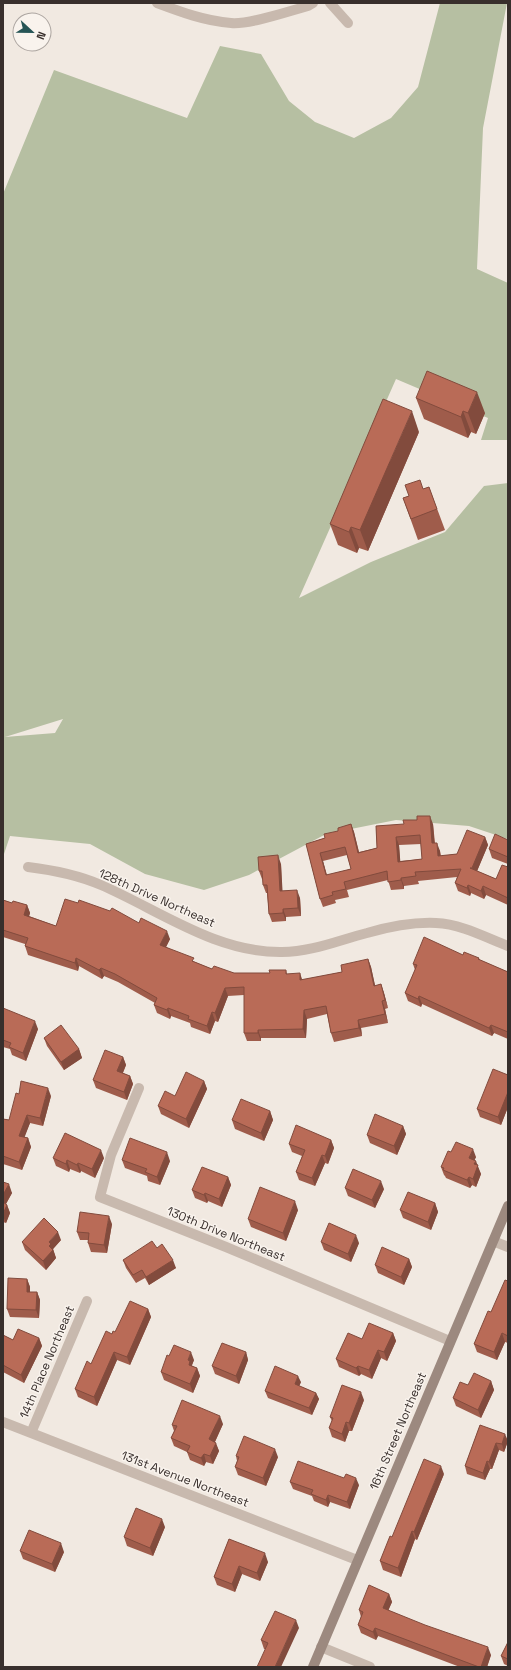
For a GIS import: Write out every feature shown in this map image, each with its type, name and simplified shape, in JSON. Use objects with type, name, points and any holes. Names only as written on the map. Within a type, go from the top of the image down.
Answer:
[{"type":"street","points":[[157,3],[204,19],[232,24],[259,19],[308,6],[313,3]]},
{"type":"street","points":[[330,3],[348,23]]},
{"type":"street","name":"128th Drive Northeast","points":[[28,867],[55,871],[101,885],[188,929],[242,948],[282,952],[323,947],[375,931],[411,925],[436,923],[460,926],[508,946]]},
{"type":"street","name":"130th Drive Northeast","points":[[139,1088],[111,1155],[100,1197],[218,1244],[450,1341]]},
{"type":"street","name":"16th Street Northeast","points":[[313,1667],[508,1206]]},
{"type":"street","points":[[493,1241],[508,1247]]},
{"type":"street","name":"14th Place Northeast","points":[[31,1433],[87,1301]]},
{"type":"street","name":"131st Avenue Northeast","points":[[3,1422],[357,1560]]},
{"type":"street","points":[[321,1647],[370,1667]]},
{"type":"green space","points":[[440,3],[507,3],[483,128],[477,269],[508,283],[508,440],[481,440],[488,418],[396,379],[299,598],[371,562],[445,532],[484,486],[508,483],[508,839],[469,826],[396,820],[326,834],[249,875],[204,890],[145,874],[90,844],[10,836],[3,857],[3,194],[54,70],[187,118],[220,46],[261,54],[289,101],[315,122],[354,138],[391,118],[418,87]],"holes":[[[63,719],[55,733],[5,737]]]},
{"type":"building","points":[[427,371],[477,392],[468,413],[463,411],[461,417],[416,398]]},
{"type":"building","points":[[383,399],[412,411],[360,530],[351,527],[349,532],[330,524]]},
{"type":"building","points":[[420,480],[423,489],[429,487],[437,509],[411,519],[403,498],[409,496],[405,485]]},
{"type":"building","points":[[417,816],[430,816],[432,843],[437,843],[438,856],[457,854],[467,830],[485,837],[472,868],[470,868],[496,879],[502,865],[508,867],[508,898],[483,886],[481,891],[468,885],[467,888],[455,883],[461,869],[415,872],[416,876],[388,882],[387,871],[344,882],[346,889],[332,892],[333,895],[320,899],[306,844],[325,838],[324,834],[338,831],[338,828],[351,824],[358,853],[377,848],[376,826],[404,824],[403,820],[417,820]],"holes":[[[420,835],[422,859],[398,862],[396,837]],[[345,847],[351,869],[326,875],[320,853]]]},
{"type":"building","points":[[495,834],[508,840],[508,857],[489,849]]},
{"type":"building","points":[[278,855],[280,891],[297,890],[298,908],[283,909],[283,913],[269,914],[267,885],[263,885],[262,871],[259,871],[258,857]]},
{"type":"building","points":[[65,899],[78,903],[79,900],[110,911],[112,908],[139,923],[141,918],[167,931],[160,945],[194,958],[192,961],[212,969],[214,966],[234,973],[270,973],[269,970],[286,970],[286,974],[300,973],[300,980],[342,972],[341,965],[368,959],[374,986],[381,984],[385,1000],[382,1001],[385,1014],[358,1020],[359,1028],[331,1033],[326,1006],[304,1010],[303,1029],[258,1030],[258,1033],[244,1033],[244,987],[225,988],[215,1013],[212,1012],[207,1026],[188,1019],[189,1016],[168,1008],[167,1010],[154,1005],[157,998],[115,974],[101,968],[99,970],[76,958],[75,963],[25,946],[28,938],[3,930],[3,900],[27,905],[24,915],[56,926]]},
{"type":"building","points":[[424,937],[463,955],[464,952],[479,958],[478,959],[508,972],[508,1032],[491,1025],[489,1028],[419,996],[418,999],[405,993],[417,965],[413,964]]},
{"type":"building","points":[[3,1008],[35,1021],[23,1053],[9,1047],[11,1043],[3,1040]]},
{"type":"building","points":[[61,1025],[79,1049],[61,1062],[44,1038]]},
{"type":"building","points":[[105,1050],[123,1057],[117,1071],[130,1076],[124,1092],[93,1080]]},
{"type":"building","points":[[493,1069],[508,1075],[508,1092],[498,1117],[477,1109]]},
{"type":"building","points":[[186,1072],[204,1081],[186,1119],[158,1106],[165,1091],[175,1096]]},
{"type":"building","points":[[21,1081],[48,1088],[40,1118],[27,1115],[19,1136],[28,1138],[19,1162],[3,1156],[3,1119],[9,1120],[16,1093],[19,1094]]},
{"type":"building","points":[[241,1099],[270,1111],[261,1133],[232,1120]]},
{"type":"building","points":[[375,1114],[403,1126],[394,1146],[367,1135]]},
{"type":"building","points":[[296,1125],[331,1140],[325,1156],[322,1155],[312,1178],[296,1172],[305,1150],[289,1144]]},
{"type":"building","points":[[65,1133],[101,1150],[92,1169],[78,1163],[77,1165],[67,1160],[66,1164],[53,1158]]},
{"type":"building","points":[[130,1138],[167,1152],[157,1177],[145,1172],[147,1169],[122,1160]]},
{"type":"building","points":[[456,1142],[473,1149],[469,1158],[476,1161],[474,1164],[478,1165],[473,1179],[469,1177],[467,1180],[443,1170],[444,1168],[441,1167],[448,1151],[451,1152]]},
{"type":"building","points":[[202,1167],[228,1177],[219,1199],[205,1193],[204,1195],[192,1190]]},
{"type":"building","points":[[353,1169],[381,1181],[372,1200],[345,1188]]},
{"type":"building","points":[[3,1182],[9,1184],[3,1195]]},
{"type":"building","points":[[260,1187],[295,1201],[283,1233],[248,1219]]},
{"type":"building","points":[[408,1192],[435,1203],[428,1222],[400,1210]]},
{"type":"building","points":[[3,1202],[7,1205],[3,1214]]},
{"type":"building","points":[[80,1212],[109,1216],[104,1245],[88,1243],[89,1233],[77,1232]]},
{"type":"building","points":[[44,1218],[58,1232],[49,1242],[51,1244],[49,1246],[53,1250],[43,1261],[22,1242]]},
{"type":"building","points":[[329,1223],[356,1235],[348,1254],[321,1242]]},
{"type":"building","points":[[152,1241],[157,1248],[162,1244],[173,1260],[146,1277],[142,1270],[133,1275],[123,1260]]},
{"type":"building","points":[[382,1247],[409,1259],[401,1277],[375,1265]]},
{"type":"building","points":[[8,1278],[27,1279],[27,1292],[37,1292],[36,1310],[7,1309]]},
{"type":"building","points":[[505,1280],[508,1281],[508,1336],[502,1333],[494,1352],[474,1344],[488,1311],[491,1312]]},
{"type":"building","points":[[130,1301],[148,1309],[127,1357],[114,1352],[94,1397],[75,1389],[87,1361],[91,1364],[106,1331],[112,1334],[113,1331],[115,1332]]},
{"type":"building","points":[[369,1323],[393,1333],[384,1352],[378,1350],[369,1370],[358,1366],[356,1368],[336,1359],[348,1333],[362,1339]]},
{"type":"building","points":[[18,1329],[39,1338],[21,1375],[3,1365],[3,1335],[13,1340]]},
{"type":"building","points":[[222,1343],[246,1352],[236,1376],[212,1366]]},
{"type":"building","points":[[174,1345],[191,1352],[188,1360],[190,1361],[189,1365],[197,1368],[190,1384],[161,1372],[167,1355],[169,1356]]},
{"type":"building","points":[[275,1366],[298,1376],[295,1384],[316,1393],[309,1408],[265,1391]]},
{"type":"building","points":[[474,1373],[491,1381],[478,1410],[453,1398],[460,1382],[468,1385]]},
{"type":"building","points":[[342,1385],[361,1392],[349,1423],[346,1422],[342,1434],[329,1428],[333,1418],[330,1417]]},
{"type":"building","points":[[182,1400],[220,1416],[209,1439],[216,1443],[210,1456],[204,1454],[201,1458],[187,1452],[190,1446],[171,1438],[177,1426],[172,1425]]},
{"type":"building","points":[[480,1425],[505,1434],[502,1444],[496,1443],[483,1473],[465,1466]]},
{"type":"building","points":[[244,1436],[275,1449],[263,1478],[235,1467],[239,1457],[236,1456]]},
{"type":"building","points":[[424,1459],[441,1466],[414,1532],[412,1531],[398,1568],[380,1561],[390,1536],[392,1537]]},
{"type":"building","points":[[298,1461],[344,1478],[346,1474],[356,1478],[347,1502],[328,1495],[326,1500],[311,1494],[313,1490],[290,1482]]},
{"type":"building","points":[[136,1508],[162,1519],[150,1548],[124,1537]]},
{"type":"building","points":[[29,1530],[61,1543],[52,1564],[20,1551]]},
{"type":"building","points":[[229,1539],[265,1553],[257,1573],[239,1566],[232,1584],[214,1577]]},
{"type":"building","points":[[369,1585],[389,1594],[383,1608],[425,1625],[488,1647],[481,1667],[375,1628],[373,1632],[358,1625],[363,1612],[359,1610]]},
{"type":"building","points":[[275,1611],[296,1620],[275,1667],[257,1667],[268,1643],[261,1640]]},
{"type":"building","points":[[508,1642],[508,1659],[501,1656]]}]
